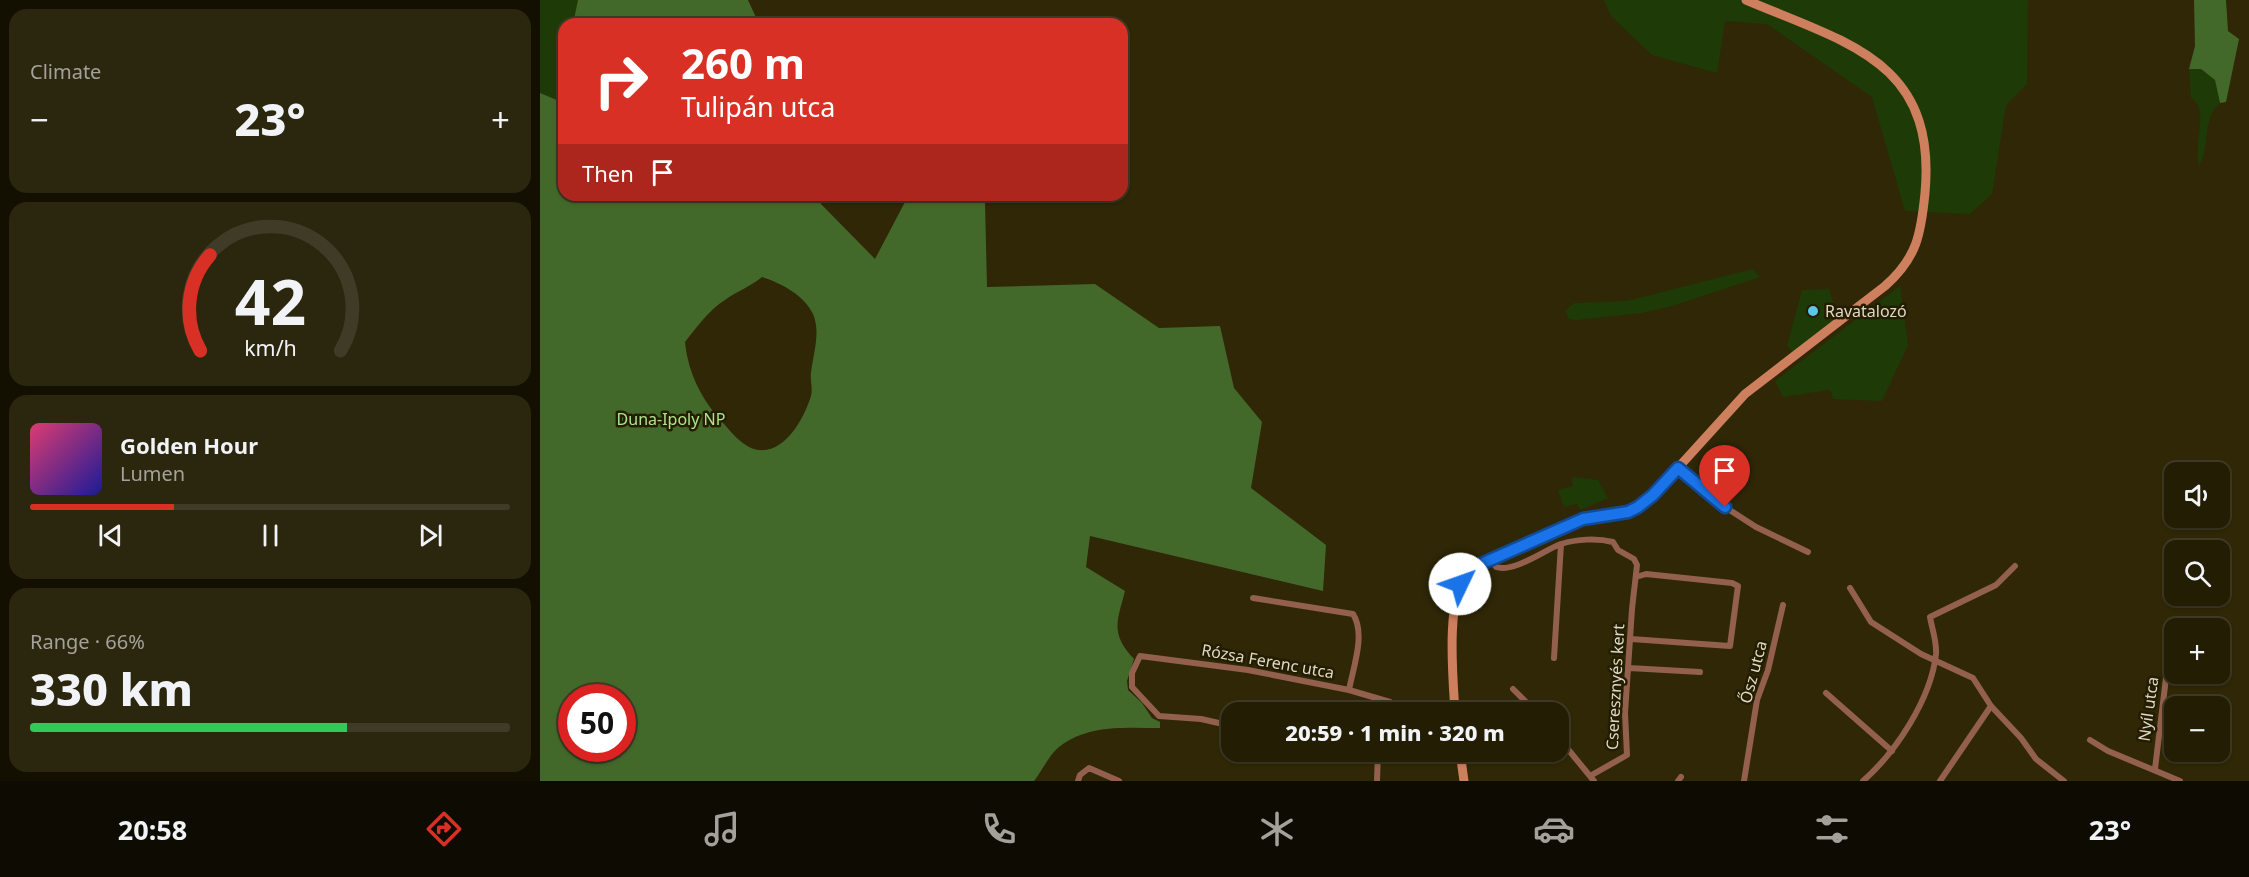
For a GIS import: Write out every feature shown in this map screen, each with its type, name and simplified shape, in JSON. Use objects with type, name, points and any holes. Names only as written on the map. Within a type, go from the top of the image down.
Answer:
[{"type":"main road","points":[[1454,702],[1451,662],[1456,611],[1462,579],[1472,568],[1583,519],[1628,512],[1638,507],[1653,495],[1745,394],[1900,274],[1918,241],[1927,162],[1921,122],[1911,98],[1895,78],[1873,59],[1841,42],[1746,0]]},
{"type":"main road","points":[[1461,762],[1464,781]]},
{"type":"street","points":[[1678,468],[1725,507],[1756,527],[1808,552]]},
{"type":"street","points":[[1491,559],[1496,567],[1505,568],[1538,556],[1561,544],[1587,540],[1612,542],[1618,550],[1636,561],[1636,578],[1647,574],[1738,586],[1730,646],[1631,639]]},
{"type":"street","points":[[1554,658],[1561,544]]},
{"type":"street","points":[[1863,781],[1892,751],[1919,706],[1935,660],[1936,646],[1930,617],[1996,585],[2015,566]]},
{"type":"street","name":"Cseresznyés kert","points":[[1592,778],[1627,755],[1625,713],[1636,578]]},
{"type":"street","points":[[1850,588],[1871,622],[1935,660],[1973,678],[1991,706],[2021,738],[2036,759],[2064,781]]},
{"type":"street","points":[[1253,598],[1353,614],[1358,624],[1358,642],[1349,690]]},
{"type":"street","name":"Ősz utca","points":[[1744,781],[1757,700],[1768,670],[1783,605]]},
{"type":"street","name":"Rózsa Ferenc utca","points":[[1221,723],[1202,719],[1159,716],[1132,687],[1132,673],[1140,656],[1248,670],[1349,690],[1390,702]]},
{"type":"street","points":[[1629,668],[1700,672]]},
{"type":"street","name":"Nyíl utca","points":[[2155,769],[2165,684]]},
{"type":"street","points":[[1513,689],[1526,702]]},
{"type":"street","points":[[1826,693],[1892,751]]},
{"type":"street","points":[[1940,781],[1991,706]]},
{"type":"street","points":[[2090,740],[2108,751],[2180,781]]},
{"type":"street","points":[[1569,750],[1592,778]]},
{"type":"street","points":[[1377,762],[1377,781]]},
{"type":"street","points":[[1078,781],[1089,768],[1119,781]]},
{"type":"green space","points":[[540,0],[578,0],[574,18],[558,18],[557,100],[540,93]]},
{"type":"green space","points":[[578,0],[748,0],[756,18],[574,18]]},
{"type":"green space","points":[[1604,0],[2028,0],[2027,84],[2006,105],[1992,194],[1970,214],[1905,211],[1872,97],[1767,24],[1725,21],[1717,73],[1652,55],[1611,16]]},
{"type":"green space","points":[[2194,0],[2226,0],[2228,31],[2239,39],[2226,102],[2220,103],[2215,80],[2201,69],[2189,69],[2195,46]]},
{"type":"green space","points":[[2189,69],[2201,69],[2215,80],[2220,103],[2210,117],[2205,150],[2199,166],[2200,118],[2197,103],[2191,98]]},
{"type":"green space","name":"Duna-Ipoly NP","points":[[540,93],[557,100],[558,95],[558,201],[820,201],[875,259],[906,201],[984,201],[987,287],[1095,284],[1159,328],[1220,326],[1234,388],[1262,422],[1251,488],[1326,545],[1323,591],[1090,536],[1086,567],[1125,591],[1118,619],[1118,634],[1126,650],[1134,659],[1127,681],[1128,690],[1142,703],[1152,718],[1160,722],[1160,728],[1108,729],[1082,734],[1055,750],[1034,781],[540,781]],"holes":[[[762,277],[784,286],[804,301],[815,321],[816,336],[811,373],[812,393],[803,416],[790,435],[782,443],[762,450],[751,448],[739,440],[709,406],[693,376],[685,342],[714,309]]]},
{"type":"green space","points":[[1753,269],[1760,277],[1672,306],[1642,313],[1577,320],[1569,319],[1565,311],[1574,303],[1627,301]]},
{"type":"green space","points":[[1900,286],[1908,345],[1882,401],[1833,399],[1831,391],[1828,390],[1783,397],[1775,381]]},
{"type":"green space","points":[[1829,289],[1838,318],[1793,352],[1787,346],[1802,290]]},
{"type":"green space","points":[[1572,477],[1598,480],[1608,498],[1580,510],[1577,504],[1564,507],[1558,490],[1573,486]]},
{"type":"place","name":"Ravatalozó","points":[[1813,311]]},
{"type":"route","points":[[1460,584],[1472,568],[1583,519],[1628,512],[1638,507],[1647,502],[1678,468],[1699,483],[1725,507]]}]
